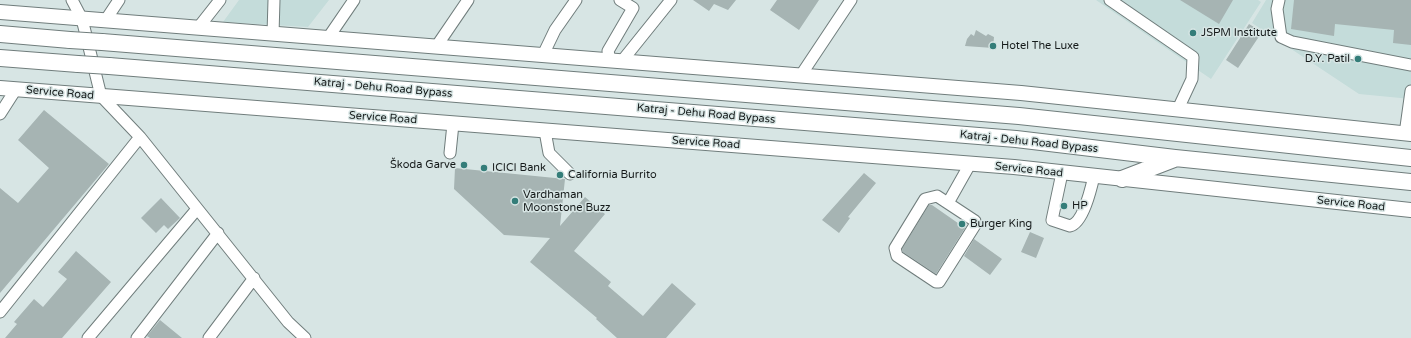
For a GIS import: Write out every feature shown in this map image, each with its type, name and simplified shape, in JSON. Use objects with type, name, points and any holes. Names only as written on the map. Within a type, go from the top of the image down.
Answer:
[{"type":"highway","name":"Katraj - Dehu Road Bypass","points":[[0,34],[1018,116],[1411,158]]},
{"type":"highway","name":"Katraj - Dehu Road Bypass","points":[[0,58],[1016,139],[1175,158],[1411,182]]},
{"type":"highway","points":[[1122,179],[1175,158]]},
{"type":"main road","points":[[0,12],[1021,92],[1408,134]]},
{"type":"main road","name":"Service Road","points":[[0,88],[970,164],[1411,210]]},
{"type":"street","points":[[72,0],[82,19],[101,96],[140,137],[288,322],[305,338]]},
{"type":"street","points":[[105,20],[119,0]]},
{"type":"street","points":[[198,28],[220,0]]},
{"type":"street","points":[[273,34],[274,0]]},
{"type":"street","points":[[328,38],[354,0]]},
{"type":"street","points":[[436,47],[468,0]]},
{"type":"street","points":[[542,55],[555,30],[576,0]]},
{"type":"street","points":[[620,0],[633,8],[608,51],[616,61],[670,0]]},
{"type":"street","points":[[801,75],[851,0]]},
{"type":"street","points":[[1110,0],[1193,57],[1192,79],[1178,109]]},
{"type":"street","points":[[1279,0],[1277,9],[1281,37],[1292,42],[1411,65]]},
{"type":"street","points":[[0,114],[16,89]]},
{"type":"street","points":[[1408,134],[1411,91]]},
{"type":"street","points":[[450,154],[454,124]]},
{"type":"street","points":[[546,131],[549,153],[570,174]]},
{"type":"street","points":[[0,312],[140,137]]},
{"type":"street","points":[[948,203],[970,164]]},
{"type":"street","points":[[1062,173],[1052,220],[1070,226],[1075,224],[1079,218],[1090,195],[1094,176]]},
{"type":"street","points":[[937,196],[948,203],[975,221],[975,225],[939,282],[936,282],[897,256],[894,248],[925,199],[937,196]]},
{"type":"street","points":[[88,338],[197,209]]},
{"type":"street","points":[[137,338],[218,233]]},
{"type":"street","points":[[209,338],[254,278]]},
{"type":"shaded area","points":[[239,0],[329,0],[308,27],[223,22]]},
{"type":"shaded area","name":"JSPM Institute","points":[[1096,0],[1258,0],[1261,2],[1211,79]]},
{"type":"shaded area","name":"D.Y. Patil","points":[[1266,0],[1411,0],[1411,99],[1359,94],[1252,23]]},
{"type":"building","points":[[693,0],[736,0],[728,10],[714,4],[709,11]]},
{"type":"building","points":[[777,0],[819,0],[799,30],[770,10]]},
{"type":"building","points":[[1180,0],[1233,0],[1219,24]]},
{"type":"building","points":[[1294,0],[1411,0],[1411,45],[1393,43],[1394,30],[1335,24],[1334,36],[1291,29]]},
{"type":"building","points":[[1249,24],[1262,32],[1238,68],[1226,60]]},
{"type":"building","points":[[976,30],[986,36],[988,34],[994,37],[993,48],[965,46],[967,39],[971,34],[974,36]]},
{"type":"building","points":[[44,110],[109,164],[0,293],[0,188],[18,203],[49,168],[18,140]]},
{"type":"building","points":[[455,168],[565,179],[560,226],[585,197],[605,214],[574,251],[611,282],[608,286],[643,316],[672,283],[696,304],[666,338],[617,338],[596,319],[597,318],[530,262],[550,238],[504,235],[454,189]]},
{"type":"building","points":[[864,173],[876,183],[848,217],[850,218],[839,233],[822,220]]},
{"type":"building","points":[[161,198],[180,218],[168,229],[164,225],[156,233],[141,218]]},
{"type":"building","points":[[929,205],[932,205],[965,228],[936,274],[903,252],[902,249]]},
{"type":"building","points":[[1030,232],[1044,238],[1036,258],[1021,252]]},
{"type":"building","points":[[974,239],[1002,259],[990,275],[964,256]]},
{"type":"building","points":[[76,251],[111,282],[62,338],[5,338],[17,324],[14,322],[34,299],[43,307],[67,279],[58,272]]},
{"type":"building","points":[[160,320],[182,338],[150,338],[147,336]]},
{"type":"place","name":"JSPM Institute","points":[[1193,33]]},
{"type":"place","name":"Hotel The Luxe","points":[[993,46]]},
{"type":"place","name":"D.Y. Patil","points":[[1358,59]]},
{"type":"place","name":"Škoda Garve","points":[[464,165]]},
{"type":"place","name":"ICICI Bank","points":[[484,168]]},
{"type":"place","name":"California Burrito","points":[[560,175]]},
{"type":"place","name":"Vardhaman Moonstone Buzz","points":[[515,201]]},
{"type":"place","name":"HP","points":[[1064,206]]},
{"type":"place","name":"Burger King","points":[[962,224]]}]
